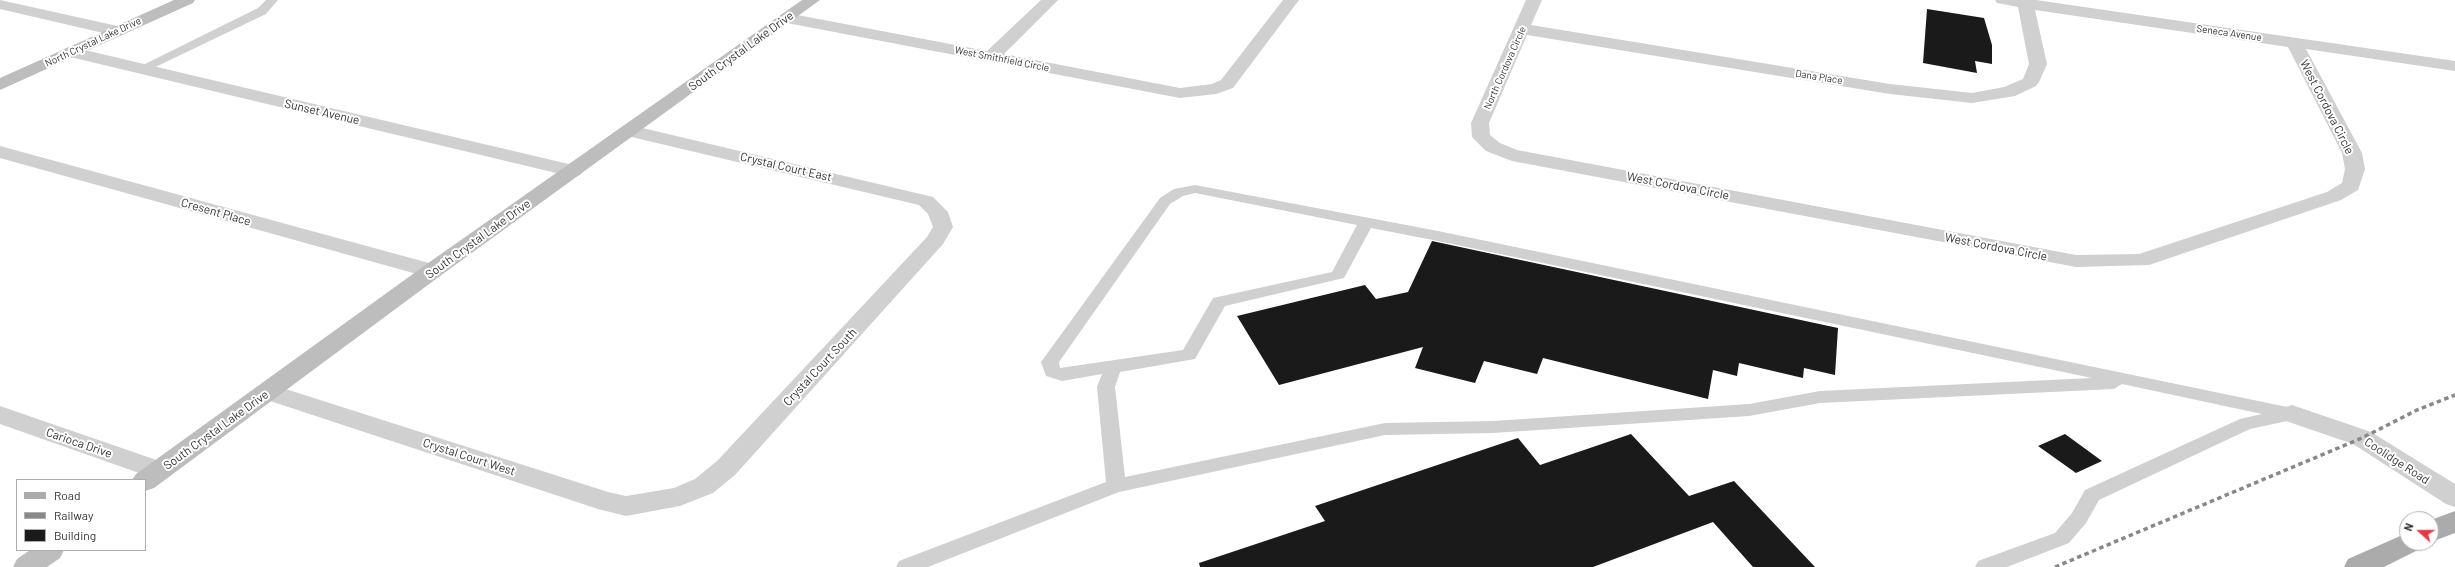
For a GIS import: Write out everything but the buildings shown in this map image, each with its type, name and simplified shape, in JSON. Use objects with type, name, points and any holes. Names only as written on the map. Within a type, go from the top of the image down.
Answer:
[{"type":"main road","points":[[2439,528],[2455,521]]},
{"type":"main road","points":[[2358,567],[2399,547]]},
{"type":"street","name":"North Crystal Lake Drive","points":[[0,85],[187,0]]},
{"type":"street","name":"South Crystal Lake Drive","points":[[152,476],[270,392],[432,271],[812,0]]},
{"type":"street","points":[[991,57],[1050,0]]},
{"type":"street","name":"West Smithfield Circle","points":[[787,18],[1180,93],[1216,89],[1227,84],[1291,0]]},
{"type":"street","name":"North Cordova Circle","points":[[1481,137],[1480,124],[1523,29],[1534,0]]},
{"type":"street","name":"Seneca Avenue","points":[[2003,0],[2455,66]]},
{"type":"street","name":"Dana Place","points":[[1523,29],[1890,89],[1972,98],[2009,92],[2030,82],[2038,64],[2025,2]]},
{"type":"street","points":[[0,4],[116,31]]},
{"type":"street","name":"West Cordova Circle","points":[[1481,137],[1492,147],[1512,155],[2042,256],[2076,261],[2141,260],[2334,196],[2351,186],[2355,169],[2352,153],[2294,42]]},
{"type":"street","name":"Sunset Avenue","points":[[72,52],[572,171]]},
{"type":"street","name":"Crystal Court East","points":[[630,131],[907,196],[926,201],[938,212]]},
{"type":"street","name":"Cresent Place","points":[[0,152],[432,271]]},
{"type":"street","name":"Crystal Court South","points":[[670,499],[704,486],[726,468],[936,240],[943,227],[938,212]]},
{"type":"street","name":"Crystal Court West","points":[[270,392],[607,502],[626,506],[670,499]]},
{"type":"street","name":"Coolidge Road","points":[[2292,414],[2362,438],[2455,498]]},
{"type":"street","name":"Carioca Drive","points":[[0,415],[152,476]]},
{"type":"street","points":[[27,567],[49,551]]},
{"type":"lane","points":[[141,69],[262,10],[272,0]]},
{"type":"lane","points":[[1366,223],[1338,275],[1219,302],[1189,355],[1062,376],[1052,372],[1050,362],[1166,201],[1179,192],[1195,189],[1438,236],[2292,414]]},
{"type":"lane","points":[[1113,368],[1106,387],[1116,486]]},
{"type":"lane","points":[[906,567],[1116,486],[1385,430],[1493,427],[1750,410],[1820,396],[2138,382]]},
{"type":"lane","points":[[1985,567],[2062,538],[2079,518],[2092,495],[2246,423],[2292,414]]},
{"type":"railway","points":[[2055,567],[2362,438],[2417,410],[2455,395]]}]
